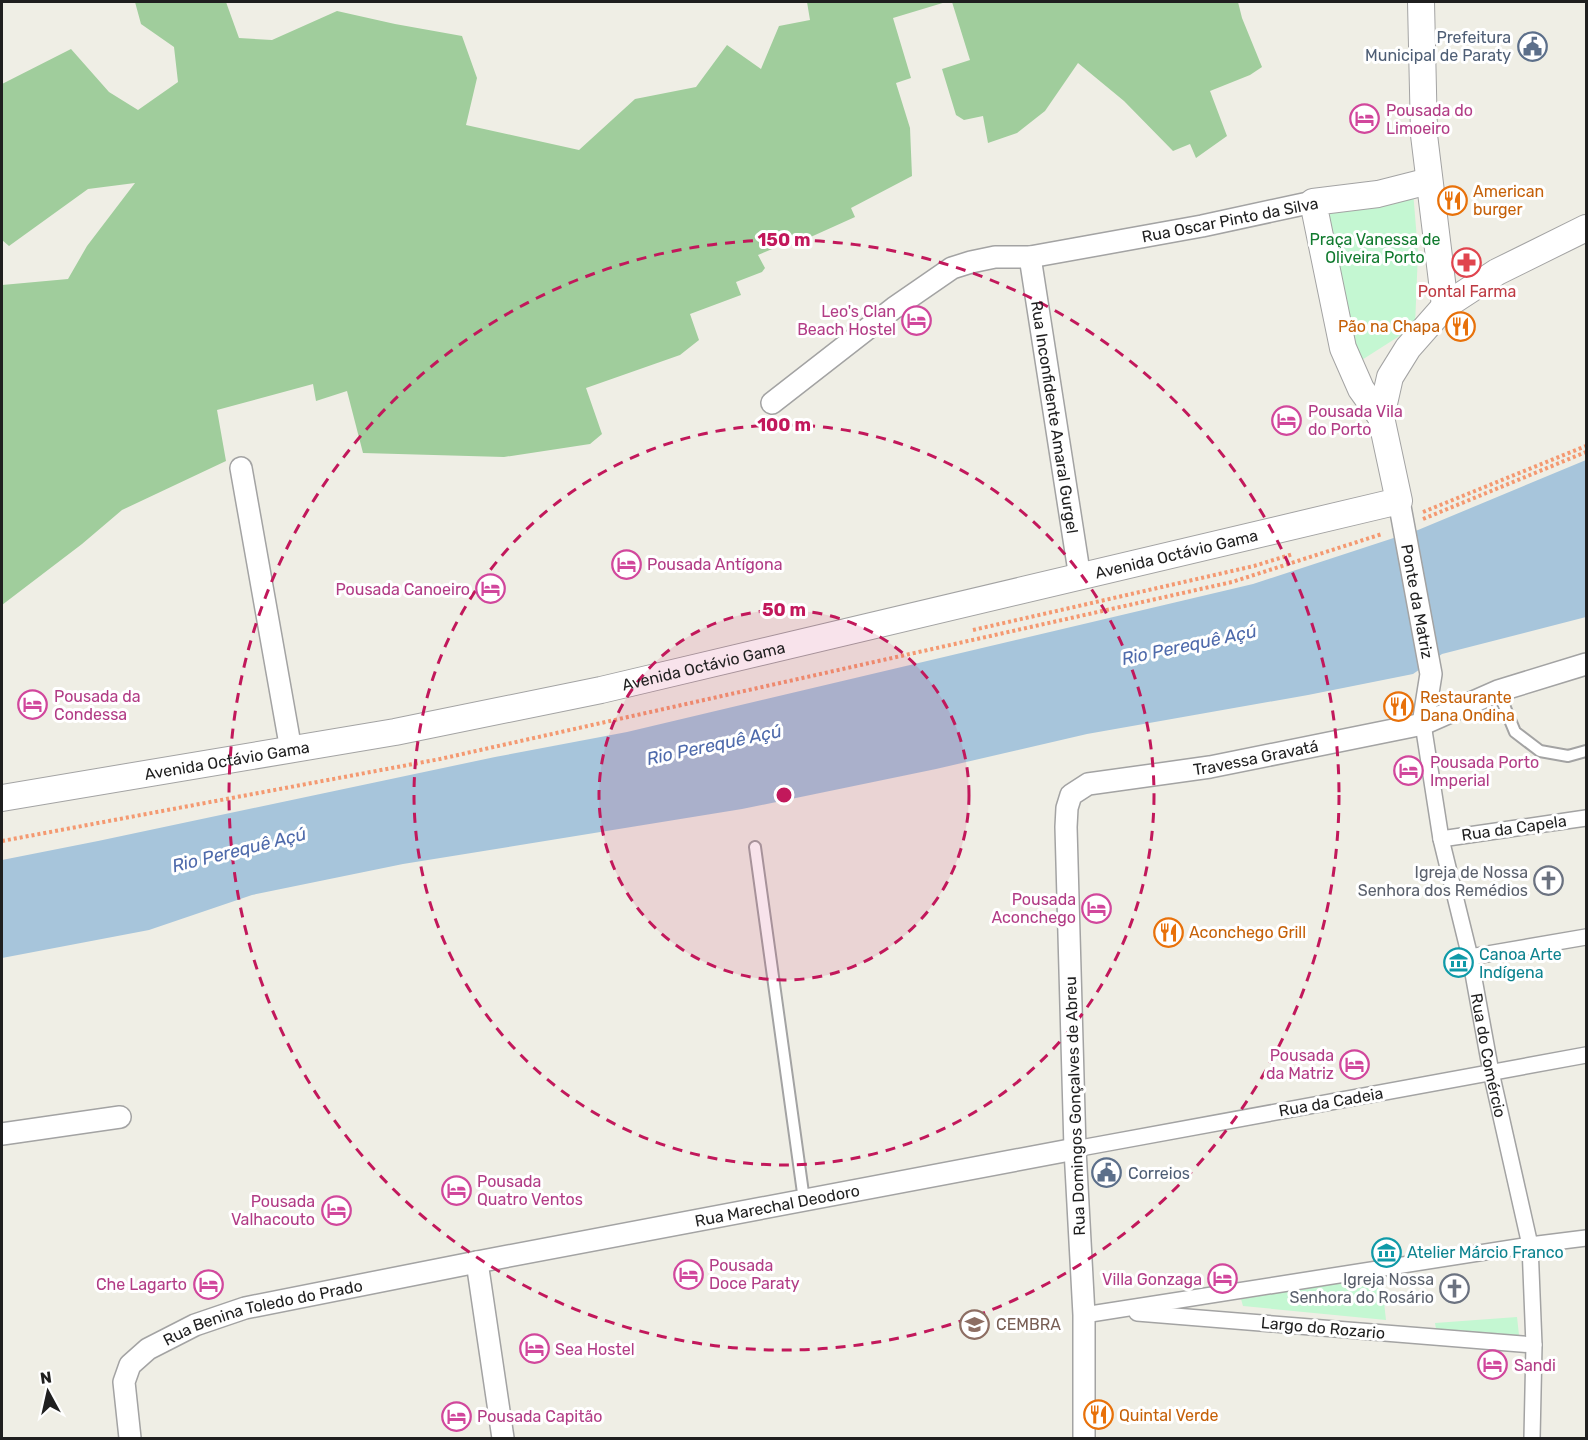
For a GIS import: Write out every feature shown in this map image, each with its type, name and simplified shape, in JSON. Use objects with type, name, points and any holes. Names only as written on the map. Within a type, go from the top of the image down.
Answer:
[{"type":"street","points":[[1421,2],[1424,135],[1445,306]]},
{"type":"street","name":"Rua Oscar Pinto da Silva","points":[[772,403],[894,308],[952,268],[971,261],[995,257],[1030,257],[1202,226],[1313,202],[1378,194],[1429,181]]},
{"type":"street","points":[[1313,202],[1343,348],[1361,389],[1382,417]]},
{"type":"street","points":[[1399,501],[1382,417],[1390,377],[1408,348],[1445,306],[1497,272],[1587,228]]},
{"type":"street","name":"Rua Inconfidente Amaral Gurgel","points":[[1030,257],[1080,578]]},
{"type":"street","points":[[241,468],[291,750]]},
{"type":"street","name":"Avenida Octávio Gama","points":[[2,798],[395,732],[601,690],[1399,501]]},
{"type":"street","name":"Ponte da Matriz","points":[[1399,501],[1431,674]]},
{"type":"street","name":"Travessa Gravatá","points":[[1088,784],[1210,767],[1423,724],[1498,691],[1587,664]]},
{"type":"street","name":"Rua do Comércio","points":[[1431,674],[1423,724],[1441,839],[1470,957],[1491,1072],[1530,1245],[1534,1345],[1532,1438]]},
{"type":"street","name":"Rua Domingos Gonçalves de Abreu","points":[[1084,1438],[1084,1315],[1075,1149],[1066,827],[1067,808],[1071,795],[1088,784]]},
{"type":"street","name":"Rua da Capela","points":[[1441,839],[1587,818]]},
{"type":"street","points":[[1470,957],[1587,937]]},
{"type":"street","name":"Rua da Cadeia","points":[[1075,1149],[1587,1055]]},
{"type":"street","points":[[2,1134],[120,1117]]},
{"type":"street","name":"Rua Marechal Deodoro","points":[[477,1262],[1075,1149]]},
{"type":"street","name":"Largo do Rozario","points":[[1084,1315],[1587,1238]]},
{"type":"street","points":[[477,1262],[503,1438]]},
{"type":"street","name":"Rua Benina Toledo do Prado","points":[[130,1438],[124,1382],[130,1365],[148,1349],[195,1325],[245,1308],[477,1262]]},
{"type":"street","name":"Largo do Rozario","points":[[1113,1311],[1534,1345]]},
{"type":"lane","points":[[1498,691],[1515,732],[1540,751],[1568,756],[1587,751]]},
{"type":"lane","points":[[755,847],[804,1200]]},
{"type":"green space","points":[[135,2],[226,2],[239,38],[272,40],[337,11],[462,36],[477,78],[466,125],[579,150],[635,99],[696,87],[727,45],[761,69],[779,26],[810,20],[807,2],[946,2],[893,18],[911,78],[896,83],[910,128],[912,176],[851,208],[855,217],[804,240],[801,237],[758,255],[765,268],[762,272],[736,282],[741,295],[690,314],[699,340],[680,355],[586,388],[602,434],[590,444],[504,457],[363,453],[347,391],[316,401],[313,384],[217,410],[226,461],[122,510],[82,544],[2,605],[2,285],[68,279],[87,246],[135,183],[88,189],[9,246],[2,240],[2,84],[71,49],[109,92],[138,110],[178,82],[174,47],[141,24]]},
{"type":"green space","points":[[952,2],[1238,2],[1262,67],[1250,75],[1210,91],[1227,136],[1196,158],[1190,144],[1173,151],[1124,101],[1078,63],[1045,111],[1017,133],[988,143],[983,116],[964,120],[956,115],[942,69],[970,60]]},
{"type":"green space","name":"Praça Vanessa de Oliveira Porto","points":[[1413,191],[1418,252],[1415,326],[1354,365],[1326,219],[1331,212]]},
{"type":"green space","points":[[1381,1276],[1386,1320],[1243,1306],[1241,1299]]},
{"type":"green space","points":[[1517,1317],[1519,1335],[1436,1329],[1435,1323]]},
{"type":"water","name":"Rio Perequê Açú","points":[[1586,460],[1586,617],[1442,654],[1413,674],[1087,734],[936,769],[742,809],[403,864],[252,895],[149,930],[2,958],[2,860],[495,757],[627,732],[1253,584],[1418,530]]},
{"type":"place","name":"Prefeitura Municipal de Paraty","points":[[1532,46]]},
{"type":"place","name":"Pousada do Limoeiro","points":[[1365,119]]},
{"type":"place","name":"American burger","points":[[1452,200]]},
{"type":"place","name":"Pontal Farma","points":[[1467,263]]},
{"type":"place","name":"Leo's Clan Beach Hostel","points":[[917,320]]},
{"type":"place","name":"Pão na Chapa","points":[[1461,326]]},
{"type":"place","name":"Pousada Vila do Porto","points":[[1287,420]]},
{"type":"place","name":"Pousada Antígona","points":[[626,564]]},
{"type":"place","name":"Pousada Canoeiro","points":[[491,589]]},
{"type":"place","name":"Pousada da Condessa","points":[[33,705]]},
{"type":"place","name":"Restaurante Dana Ondina","points":[[1399,706]]},
{"type":"place","name":"Pousada Porto Imperial","points":[[1409,771]]},
{"type":"place","name":"Igreja de Nossa Senhora dos Remédios","points":[[1549,881]]},
{"type":"place","name":"Pousada Aconchego","points":[[1097,908]]},
{"type":"place","name":"Aconchego Grill","points":[[1168,932]]},
{"type":"place","name":"Canoa Arte Indígena","points":[[1458,963]]},
{"type":"place","name":"Pousada da Matriz","points":[[1355,1064]]},
{"type":"place","name":"Correios","points":[[1107,1173]]},
{"type":"place","name":"Pousada Quatro Ventos","points":[[456,1190]]},
{"type":"place","name":"Pousada Valhacouto","points":[[336,1210]]},
{"type":"place","name":"Atelier Márcio Franco","points":[[1386,1252]]},
{"type":"place","name":"Pousada Doce Paraty","points":[[688,1274]]},
{"type":"place","name":"Villa Gonzaga","points":[[1223,1279]]},
{"type":"place","name":"Che Lagarto","points":[[208,1284]]},
{"type":"place","name":"Igreja Nossa Senhora do Rosário","points":[[1455,1288]]},
{"type":"place","name":"CEMBRA","points":[[975,1324]]},
{"type":"place","name":"Sea Hostel","points":[[534,1349]]},
{"type":"place","name":"Sandi","points":[[1493,1365]]},
{"type":"place","name":"Quintal Verde","points":[[1098,1415]]},
{"type":"place","name":"Pousada Capitão","points":[[456,1416]]}]
